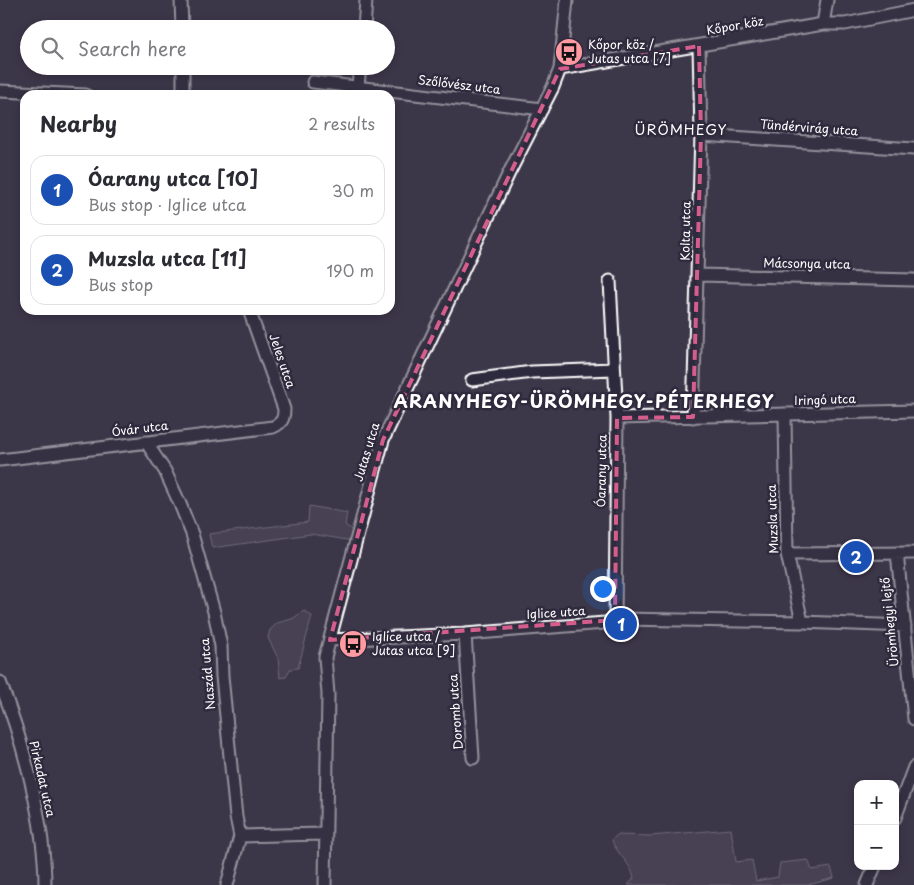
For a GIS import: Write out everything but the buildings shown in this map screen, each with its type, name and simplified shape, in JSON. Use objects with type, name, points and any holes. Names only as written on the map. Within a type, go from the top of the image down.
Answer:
[{"type":"street","points":[[181,0],[182,20]]},
{"type":"street","points":[[365,20],[366,0]]},
{"type":"street","name":"Jutas utca","points":[[325,885],[324,834],[328,694],[325,657],[383,440],[560,69],[567,0]]},
{"type":"street","points":[[823,24],[827,0]]},
{"type":"street","name":"Kőpor köz","points":[[560,69],[823,24],[845,24],[912,7]]},
{"type":"street","name":"Kolta utca","points":[[693,417],[699,275],[701,135],[699,46]]},
{"type":"street","points":[[183,75],[183,90]]},
{"type":"street","points":[[358,86],[359,75]]},
{"type":"street","name":"Szőlővész utca","points":[[313,82],[390,90]]},
{"type":"street","points":[[0,91],[20,92]]},
{"type":"street","name":"Szőlővész utca","points":[[395,91],[542,109]]},
{"type":"street","name":"Tündérvirág utca","points":[[701,135],[914,149]]},
{"type":"street","name":"Mácsonya utca","points":[[699,275],[914,280]]},
{"type":"street","name":"Óarany utca","points":[[610,281],[610,322],[616,418],[614,620]]},
{"type":"street","name":"Jeles utca","points":[[251,315],[284,410],[282,421]]},
{"type":"street","points":[[472,380],[532,372],[614,369]]},
{"type":"street","name":"Iringó utca","points":[[616,418],[914,411]]},
{"type":"street","name":"Muzsla utca","points":[[785,414],[787,554],[802,622]]},
{"type":"street","name":"Óvár utca","points":[[0,460],[273,427],[282,421]]},
{"type":"street","name":"Naszád utca","points":[[146,442],[165,472],[192,534],[214,612],[221,646],[222,676],[240,836],[227,885]]},
{"type":"street","name":"Ürömhegyi lejtő","points":[[897,553],[914,719]]},
{"type":"street","points":[[787,554],[914,553]]},
{"type":"street","name":"Iglice utca","points":[[330,640],[464,634],[605,623],[614,620],[802,622],[905,626]]},
{"type":"street","name":"Doromb utca","points":[[464,634],[473,758]]},
{"type":"street","name":"Pirkadat utca","points":[[0,682],[12,713],[30,787],[44,853],[45,885]]},
{"type":"street","points":[[899,807],[914,767]]},
{"type":"street","points":[[240,836],[324,834]]},
{"type":"street","points":[[867,885],[873,870]]},
{"type":"highlighted area","points":[[699,46],[701,134],[693,417],[617,418],[615,620],[330,640],[383,440],[560,69]]},
{"type":"shaded area","points":[[309,506],[347,513],[345,525],[355,532],[353,541],[311,534],[212,548],[209,534],[308,522]]},
{"type":"shaded area","points":[[304,611],[312,616],[298,668],[290,669],[286,677],[280,678],[278,658],[268,638],[270,630],[277,623],[292,619]]},
{"type":"shaded area","points":[[731,829],[736,862],[752,860],[756,881],[778,877],[780,863],[808,860],[812,870],[831,867],[834,878],[808,885],[628,885],[634,878],[632,872],[612,840],[617,835],[650,836]]},
{"type":"place","name":"Kőpor köz / Jutas utca [7]","points":[[569,52]]},
{"type":"place","name":"Muzsla utca [11]","points":[[856,557]]},
{"type":"place","name":"Óarany utca [10]","points":[[621,624]]},
{"type":"place","name":"Iglice utca / Jutas utca [9]","points":[[353,644]]},
{"type":"district","name":"ÜRÖMHEGY","points":[[681,130]]},
{"type":"district","name":"ARANYHEGY-ÜRÖMHEGY-PÉTERHEGY","points":[[584,402]]}]
